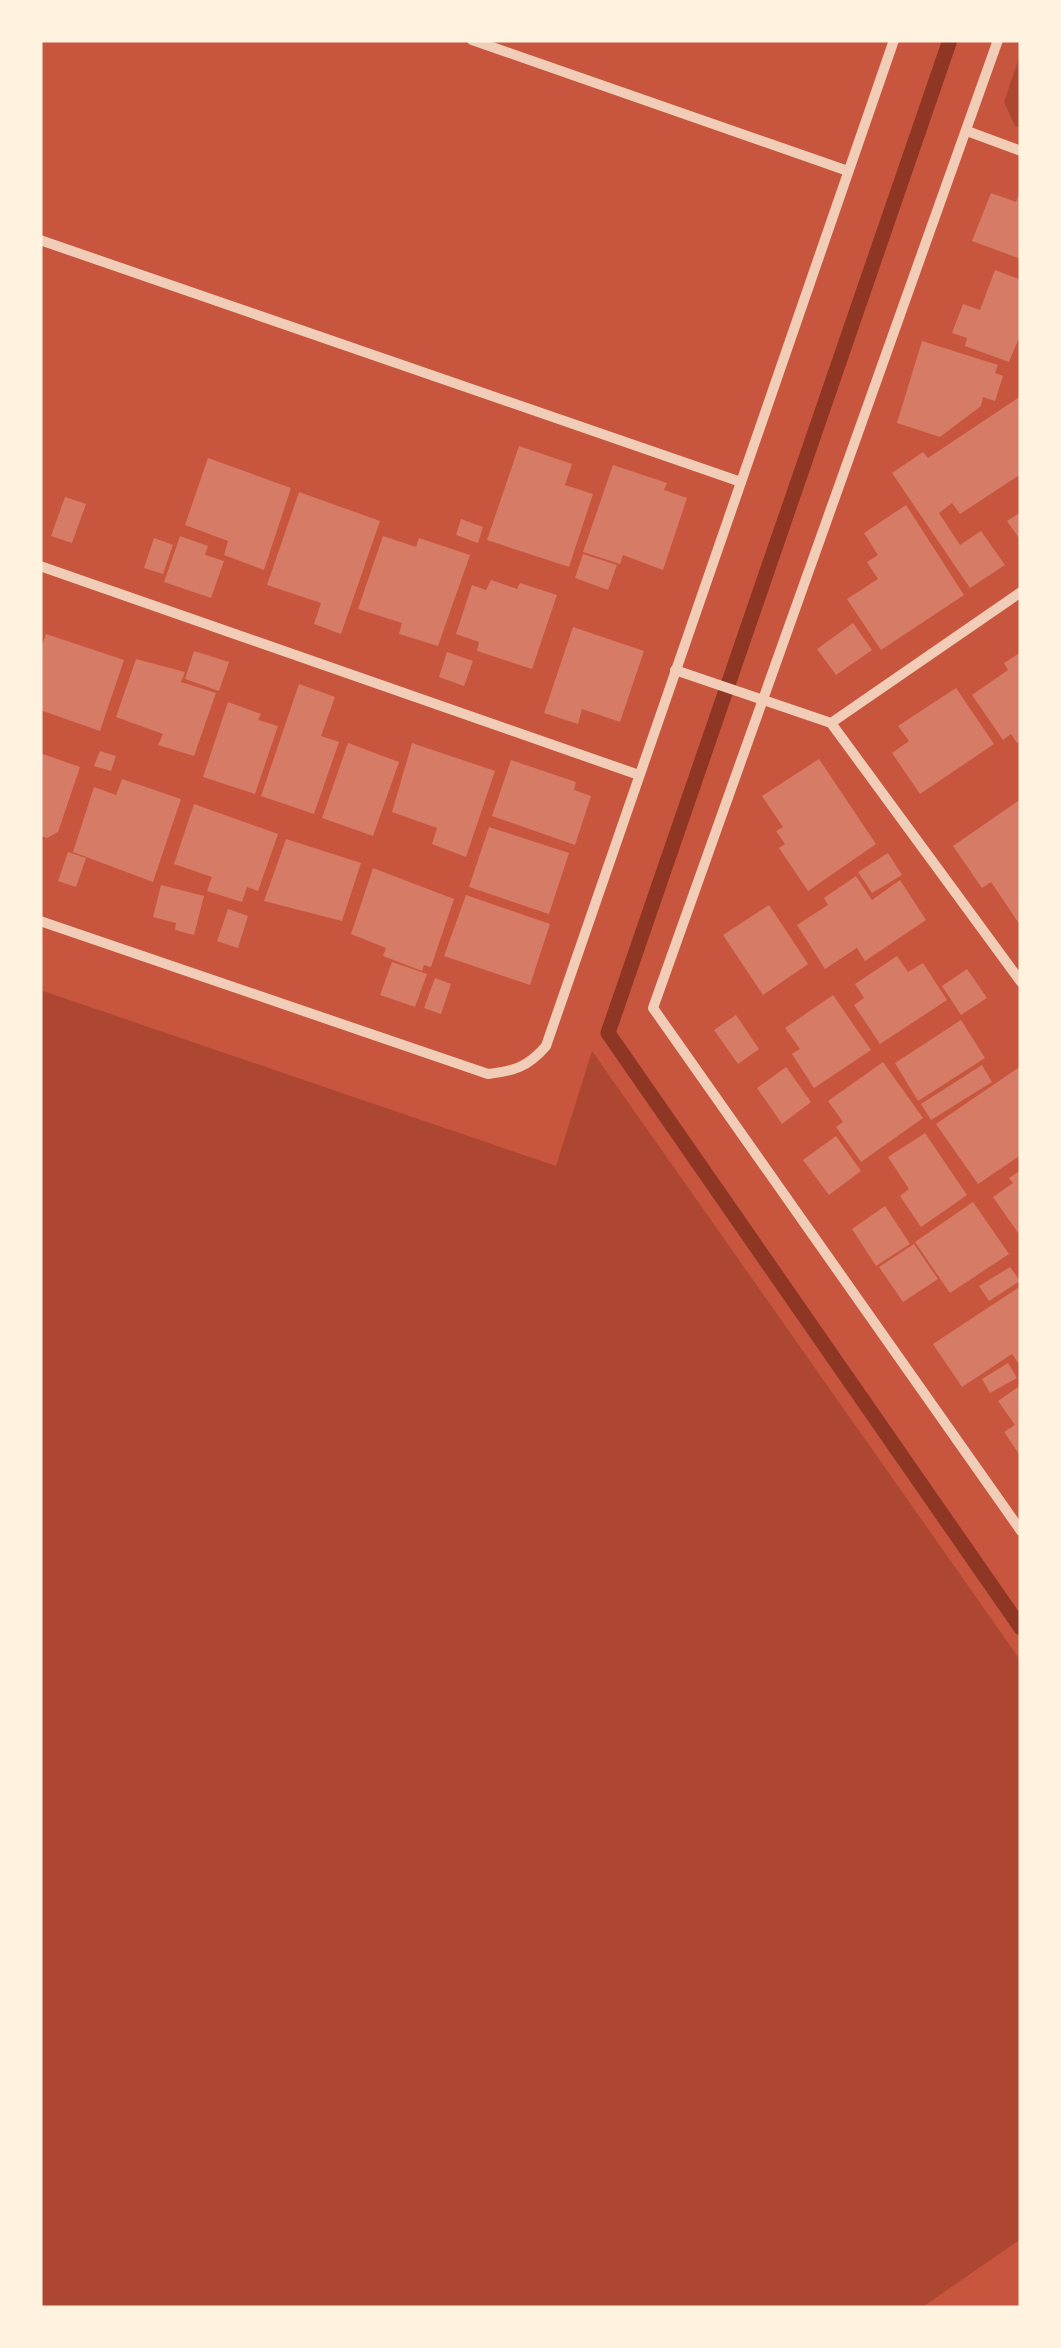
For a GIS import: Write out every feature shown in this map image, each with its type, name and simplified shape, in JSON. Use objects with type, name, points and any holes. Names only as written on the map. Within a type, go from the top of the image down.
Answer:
[{"type":"street","points":[[472,40],[848,171]]},
{"type":"street","points":[[40,921],[488,1074],[514,1071],[532,1062],[546,1046],[894,40]]},
{"type":"street","points":[[998,40],[653,1008],[1021,1531]]},
{"type":"street","points":[[966,131],[1021,151]]},
{"type":"street","points":[[40,240],[741,482]]},
{"type":"street","points":[[40,566],[639,775]]},
{"type":"street","points":[[830,724],[1021,592]]},
{"type":"street","points":[[675,670],[830,724],[1020,980]]},
{"type":"shaded area","points":[[1021,52],[1021,128],[1015,126],[1004,102]]},
{"type":"shaded area","points":[[40,990],[556,1166],[592,1051],[1021,1661],[1021,2239],[921,2308],[40,2308]]},
{"type":"building","points":[[1021,189],[1021,259],[972,241],[991,193],[1016,202]]},
{"type":"building","points":[[995,270],[1021,280],[1021,333],[1009,362],[965,346],[967,338],[952,333],[963,304],[980,310]]},
{"type":"building","points":[[922,341],[998,365],[995,373],[1003,376],[995,401],[983,397],[981,406],[940,437],[897,423]]},
{"type":"building","points":[[1021,396],[1021,474],[960,514],[952,503],[939,513],[960,545],[981,531],[1005,565],[970,588],[892,473],[923,452],[928,458]]},
{"type":"building","points":[[519,446],[572,464],[565,485],[593,494],[569,567],[487,540]]},
{"type":"building","points":[[208,458],[291,488],[264,570],[224,555],[228,541],[185,525]]},
{"type":"building","points":[[613,465],[667,483],[664,490],[687,498],[663,570],[623,555],[620,564],[583,552]]},
{"type":"building","points":[[299,492],[380,521],[341,634],[314,624],[321,603],[267,585]]},
{"type":"building","points":[[65,497],[86,504],[72,543],[51,536]]},
{"type":"building","points":[[906,505],[964,595],[881,650],[847,599],[878,579],[867,562],[878,555],[864,533]]},
{"type":"building","points":[[1021,512],[1021,541],[1007,521]]},
{"type":"building","points":[[461,519],[483,527],[478,543],[456,535]]},
{"type":"building","points":[[180,536],[208,546],[205,555],[224,561],[211,598],[164,582]]},
{"type":"building","points":[[383,536],[416,547],[419,538],[470,555],[438,646],[399,634],[402,623],[358,609]]},
{"type":"building","points":[[154,538],[173,545],[163,574],[144,568]]},
{"type":"building","points":[[583,554],[617,565],[608,590],[575,578]]},
{"type":"building","points":[[491,580],[517,589],[520,583],[557,595],[532,669],[477,651],[479,642],[456,634],[472,585],[486,590]]},
{"type":"building","points":[[853,623],[872,650],[836,675],[817,649]]},
{"type":"building","points":[[573,627],[644,651],[620,722],[582,709],[578,724],[544,713]]},
{"type":"building","points":[[46,634],[124,660],[100,731],[40,710],[40,651]]},
{"type":"building","points":[[194,651],[229,662],[219,691],[185,679]]},
{"type":"building","points":[[447,652],[473,661],[464,686],[439,677]]},
{"type":"building","points":[[1021,652],[1021,740],[1017,743],[1011,734],[1003,740],[972,695],[1008,670],[1004,663]]},
{"type":"building","points":[[136,659],[185,672],[181,682],[216,693],[194,756],[158,745],[163,734],[116,717]]},
{"type":"building","points":[[299,684],[335,697],[321,736],[339,742],[314,814],[261,796]]},
{"type":"building","points":[[956,688],[994,744],[920,794],[892,753],[909,741],[898,726]]},
{"type":"building","points":[[228,702],[261,714],[258,720],[278,726],[255,794],[203,777]]},
{"type":"building","points":[[348,743],[399,762],[373,836],[322,818]]},
{"type":"building","points":[[412,743],[495,771],[466,857],[432,844],[437,828],[392,812]]},
{"type":"building","points":[[100,751],[116,756],[111,771],[94,766]]},
{"type":"building","points":[[40,753],[80,767],[58,832],[47,838],[40,836]]},
{"type":"building","points":[[819,759],[876,844],[808,891],[779,848],[785,844],[776,831],[783,827],[762,796]]},
{"type":"building","points":[[511,760],[576,782],[574,790],[591,796],[575,845],[492,816]]},
{"type":"building","points":[[122,779],[181,799],[153,882],[73,852],[94,787],[116,795]]},
{"type":"building","points":[[1021,799],[1018,922],[991,882],[982,888],[953,846]]},
{"type":"building","points":[[194,804],[278,834],[258,891],[247,887],[242,902],[207,891],[212,877],[174,864]]},
{"type":"building","points":[[489,827],[569,853],[549,914],[469,887]]},
{"type":"building","points":[[286,839],[361,863],[342,921],[264,901]]},
{"type":"building","points":[[68,852],[86,858],[76,887],[58,881]]},
{"type":"building","points":[[888,853],[902,875],[872,893],[858,872]]},
{"type":"building","points":[[373,868],[454,899],[431,967],[424,965],[422,971],[383,956],[386,948],[351,934]]},
{"type":"building","points":[[856,876],[872,900],[900,880],[926,920],[865,961],[857,948],[825,969],[797,925],[828,905],[824,898]]},
{"type":"building","points":[[161,885],[204,896],[194,935],[175,930],[176,923],[153,917]]},
{"type":"building","points":[[466,895],[550,924],[530,985],[444,956]]},
{"type":"building","points":[[769,905],[808,964],[763,995],[723,935]]},
{"type":"building","points":[[228,909],[248,916],[238,948],[217,941]]},
{"type":"building","points":[[897,956],[908,972],[923,963],[947,1000],[880,1044],[854,1005],[864,998],[855,984]]},
{"type":"building","points":[[392,962],[427,974],[415,1007],[380,995]]},
{"type":"building","points":[[967,969],[987,998],[961,1015],[942,986]]},
{"type":"building","points":[[435,978],[451,984],[441,1014],[424,1008]]},
{"type":"building","points":[[833,995],[871,1050],[814,1088],[792,1054],[800,1049],[785,1028]]},
{"type":"building","points":[[736,1015],[759,1049],[738,1064],[714,1030]]},
{"type":"building","points":[[961,1020],[985,1058],[918,1101],[895,1063]]},
{"type":"building","points":[[883,1062],[923,1118],[861,1162],[836,1127],[843,1122],[828,1101]]},
{"type":"building","points":[[982,1065],[992,1082],[931,1120],[921,1104]]},
{"type":"building","points":[[1021,1066],[1021,1155],[978,1184],[936,1124]]},
{"type":"building","points":[[786,1067],[811,1102],[782,1124],[757,1088]]},
{"type":"building","points":[[925,1133],[967,1195],[921,1227],[900,1196],[909,1189],[888,1157]]},
{"type":"building","points":[[836,1136],[861,1171],[829,1195],[803,1160]]},
{"type":"building","points":[[1021,1170],[1021,1237],[993,1197],[1013,1183],[1009,1178]]},
{"type":"building","points":[[973,1202],[1009,1254],[950,1293],[915,1242]]},
{"type":"building","points":[[885,1206],[910,1244],[876,1266],[852,1229]]},
{"type":"building","points":[[914,1244],[938,1279],[903,1302],[879,1267]]},
{"type":"building","points":[[1010,1267],[1020,1281],[989,1301],[979,1286]]},
{"type":"building","points":[[1021,1286],[1021,1367],[1012,1354],[962,1387],[933,1344]]},
{"type":"building","points":[[1008,1363],[1017,1378],[990,1393],[982,1379]]},
{"type":"building","points":[[1021,1385],[1021,1457],[1004,1432],[1015,1425],[998,1401]]},
{"type":"waterway","points":[[950,40],[608,1033],[1021,1628]]}]
